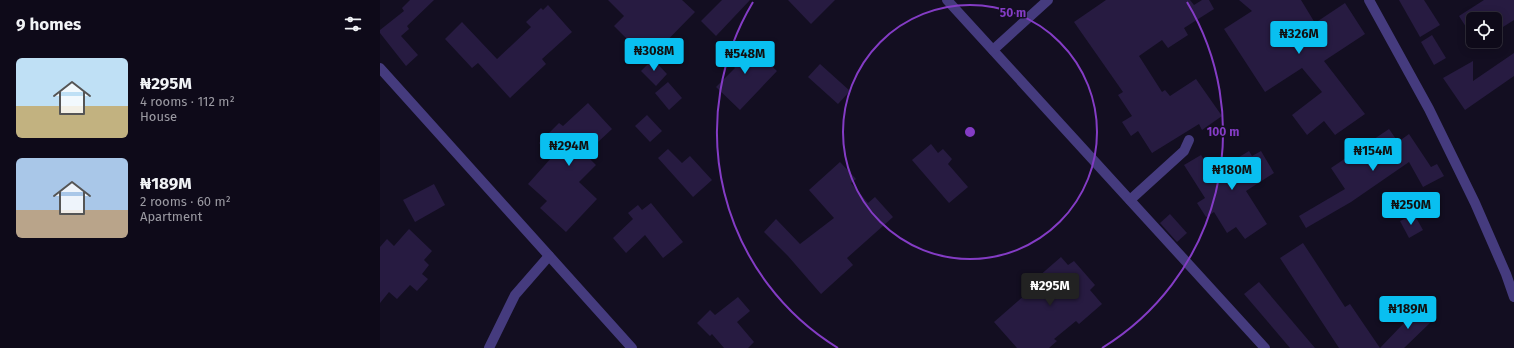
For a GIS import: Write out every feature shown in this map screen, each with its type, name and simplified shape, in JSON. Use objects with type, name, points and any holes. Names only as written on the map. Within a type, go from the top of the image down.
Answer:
[{"type":"street","points":[[947,0],[1265,348]]},
{"type":"street","points":[[993,50],[1048,0]]},
{"type":"street","points":[[1368,0],[1430,109],[1481,217],[1506,274],[1514,297]]},
{"type":"street","points":[[380,68],[632,348]]},
{"type":"street","points":[[1130,200],[1184,151],[1189,140]]},
{"type":"street","points":[[489,348],[515,295],[549,256]]},
{"type":"building","points":[[410,0],[434,0],[407,26],[409,29],[401,36],[418,55],[406,66],[380,33],[380,30],[404,11],[402,8]]},
{"type":"building","points":[[608,0],[682,0],[695,12],[648,60],[614,26],[624,16]]},
{"type":"building","points":[[722,0],[750,0],[716,36],[701,21]]},
{"type":"building","points":[[788,0],[835,0],[811,24]]},
{"type":"building","points":[[1106,0],[1190,0],[1194,5],[1202,0],[1209,0],[1214,9],[1184,28],[1188,35],[1168,48],[1162,40],[1139,56],[1162,92],[1165,90],[1170,96],[1196,79],[1222,116],[1202,130],[1199,124],[1152,153],[1138,131],[1131,136],[1122,122],[1132,116],[1118,95],[1123,92],[1074,22]]},
{"type":"building","points":[[1239,0],[1301,0],[1315,23],[1345,3],[1365,34],[1324,61],[1365,114],[1335,135],[1324,121],[1307,135],[1292,115],[1322,92],[1302,68],[1265,92],[1224,29],[1252,11]]},
{"type":"building","points":[[1399,0],[1424,0],[1440,25],[1420,37]]},
{"type":"building","points":[[1484,0],[1514,0],[1514,20],[1502,28],[1502,12],[1466,12],[1466,27],[1459,16]]},
{"type":"building","points":[[548,5],[572,32],[542,59],[546,64],[510,98],[478,63],[472,68],[445,39],[462,22],[497,59],[531,27],[526,22],[541,8],[543,10]]},
{"type":"building","points":[[1432,35],[1446,58],[1434,65],[1421,42]]},
{"type":"building","points":[[747,43],[777,71],[740,110],[716,87],[735,68],[722,54],[732,45],[738,52]]},
{"type":"building","points":[[1514,53],[1514,76],[1465,110],[1443,78],[1473,61],[1473,81]]},
{"type":"building","points":[[653,59],[667,74],[656,86],[641,71]]},
{"type":"building","points":[[820,64],[850,91],[838,104],[808,77]]},
{"type":"building","points":[[668,82],[682,98],[669,110],[655,93]]},
{"type":"building","points":[[588,103],[612,129],[585,154],[596,165],[579,182],[597,199],[566,232],[540,208],[547,201],[528,184],[552,157],[539,143],[559,123],[563,126]]},
{"type":"building","points":[[647,115],[662,131],[650,142],[635,126]]},
{"type":"building","points":[[1389,129],[1398,142],[1409,134],[1431,167],[1437,164],[1444,176],[1423,187],[1409,162],[1351,202],[1306,228],[1299,216],[1345,189],[1331,168]]},
{"type":"building","points":[[931,144],[938,153],[943,149],[952,159],[948,164],[968,187],[949,203],[912,160]]},
{"type":"building","points":[[668,149],[682,163],[690,156],[712,180],[693,197],[658,158]]},
{"type":"building","points":[[1249,151],[1252,156],[1261,151],[1274,173],[1246,191],[1267,224],[1245,239],[1236,227],[1227,233],[1214,212],[1206,217],[1197,203],[1205,198],[1184,165],[1201,155],[1211,170],[1229,159],[1231,162]]},
{"type":"building","points":[[840,162],[856,179],[851,183],[868,203],[875,197],[893,217],[847,258],[853,265],[821,294],[788,256],[764,232],[776,219],[800,244],[834,218],[809,190]]},
{"type":"building","points":[[434,184],[445,205],[415,222],[403,200]]},
{"type":"building","points":[[651,203],[683,242],[663,258],[645,235],[626,253],[613,238],[633,219],[628,213],[638,205],[642,210]]},
{"type":"building","points":[[1170,214],[1187,233],[1177,242],[1160,223]]},
{"type":"building","points":[[1414,214],[1423,230],[1409,238],[1400,221]]},
{"type":"building","points":[[409,229],[432,251],[424,260],[429,265],[422,274],[428,279],[417,291],[410,285],[397,299],[389,292],[380,303],[380,247],[387,239],[394,246]]},
{"type":"building","points":[[1303,243],[1345,307],[1350,304],[1380,348],[1339,348],[1280,258]]},
{"type":"building","points":[[1061,257],[1068,265],[1074,261],[1095,285],[1090,290],[1102,304],[1079,324],[1076,321],[1054,339],[1057,341],[1049,348],[1017,348],[994,322],[1026,294],[1023,290]]},
{"type":"building","points":[[1259,282],[1315,348],[1290,348],[1244,294]]},
{"type":"building","points":[[738,297],[750,311],[737,322],[754,342],[748,348],[724,348],[712,334],[710,336],[697,323],[710,310],[715,315]]},
{"type":"building","points":[[1418,307],[1432,321],[1404,348],[1380,348],[1404,323],[1403,322]]}]
